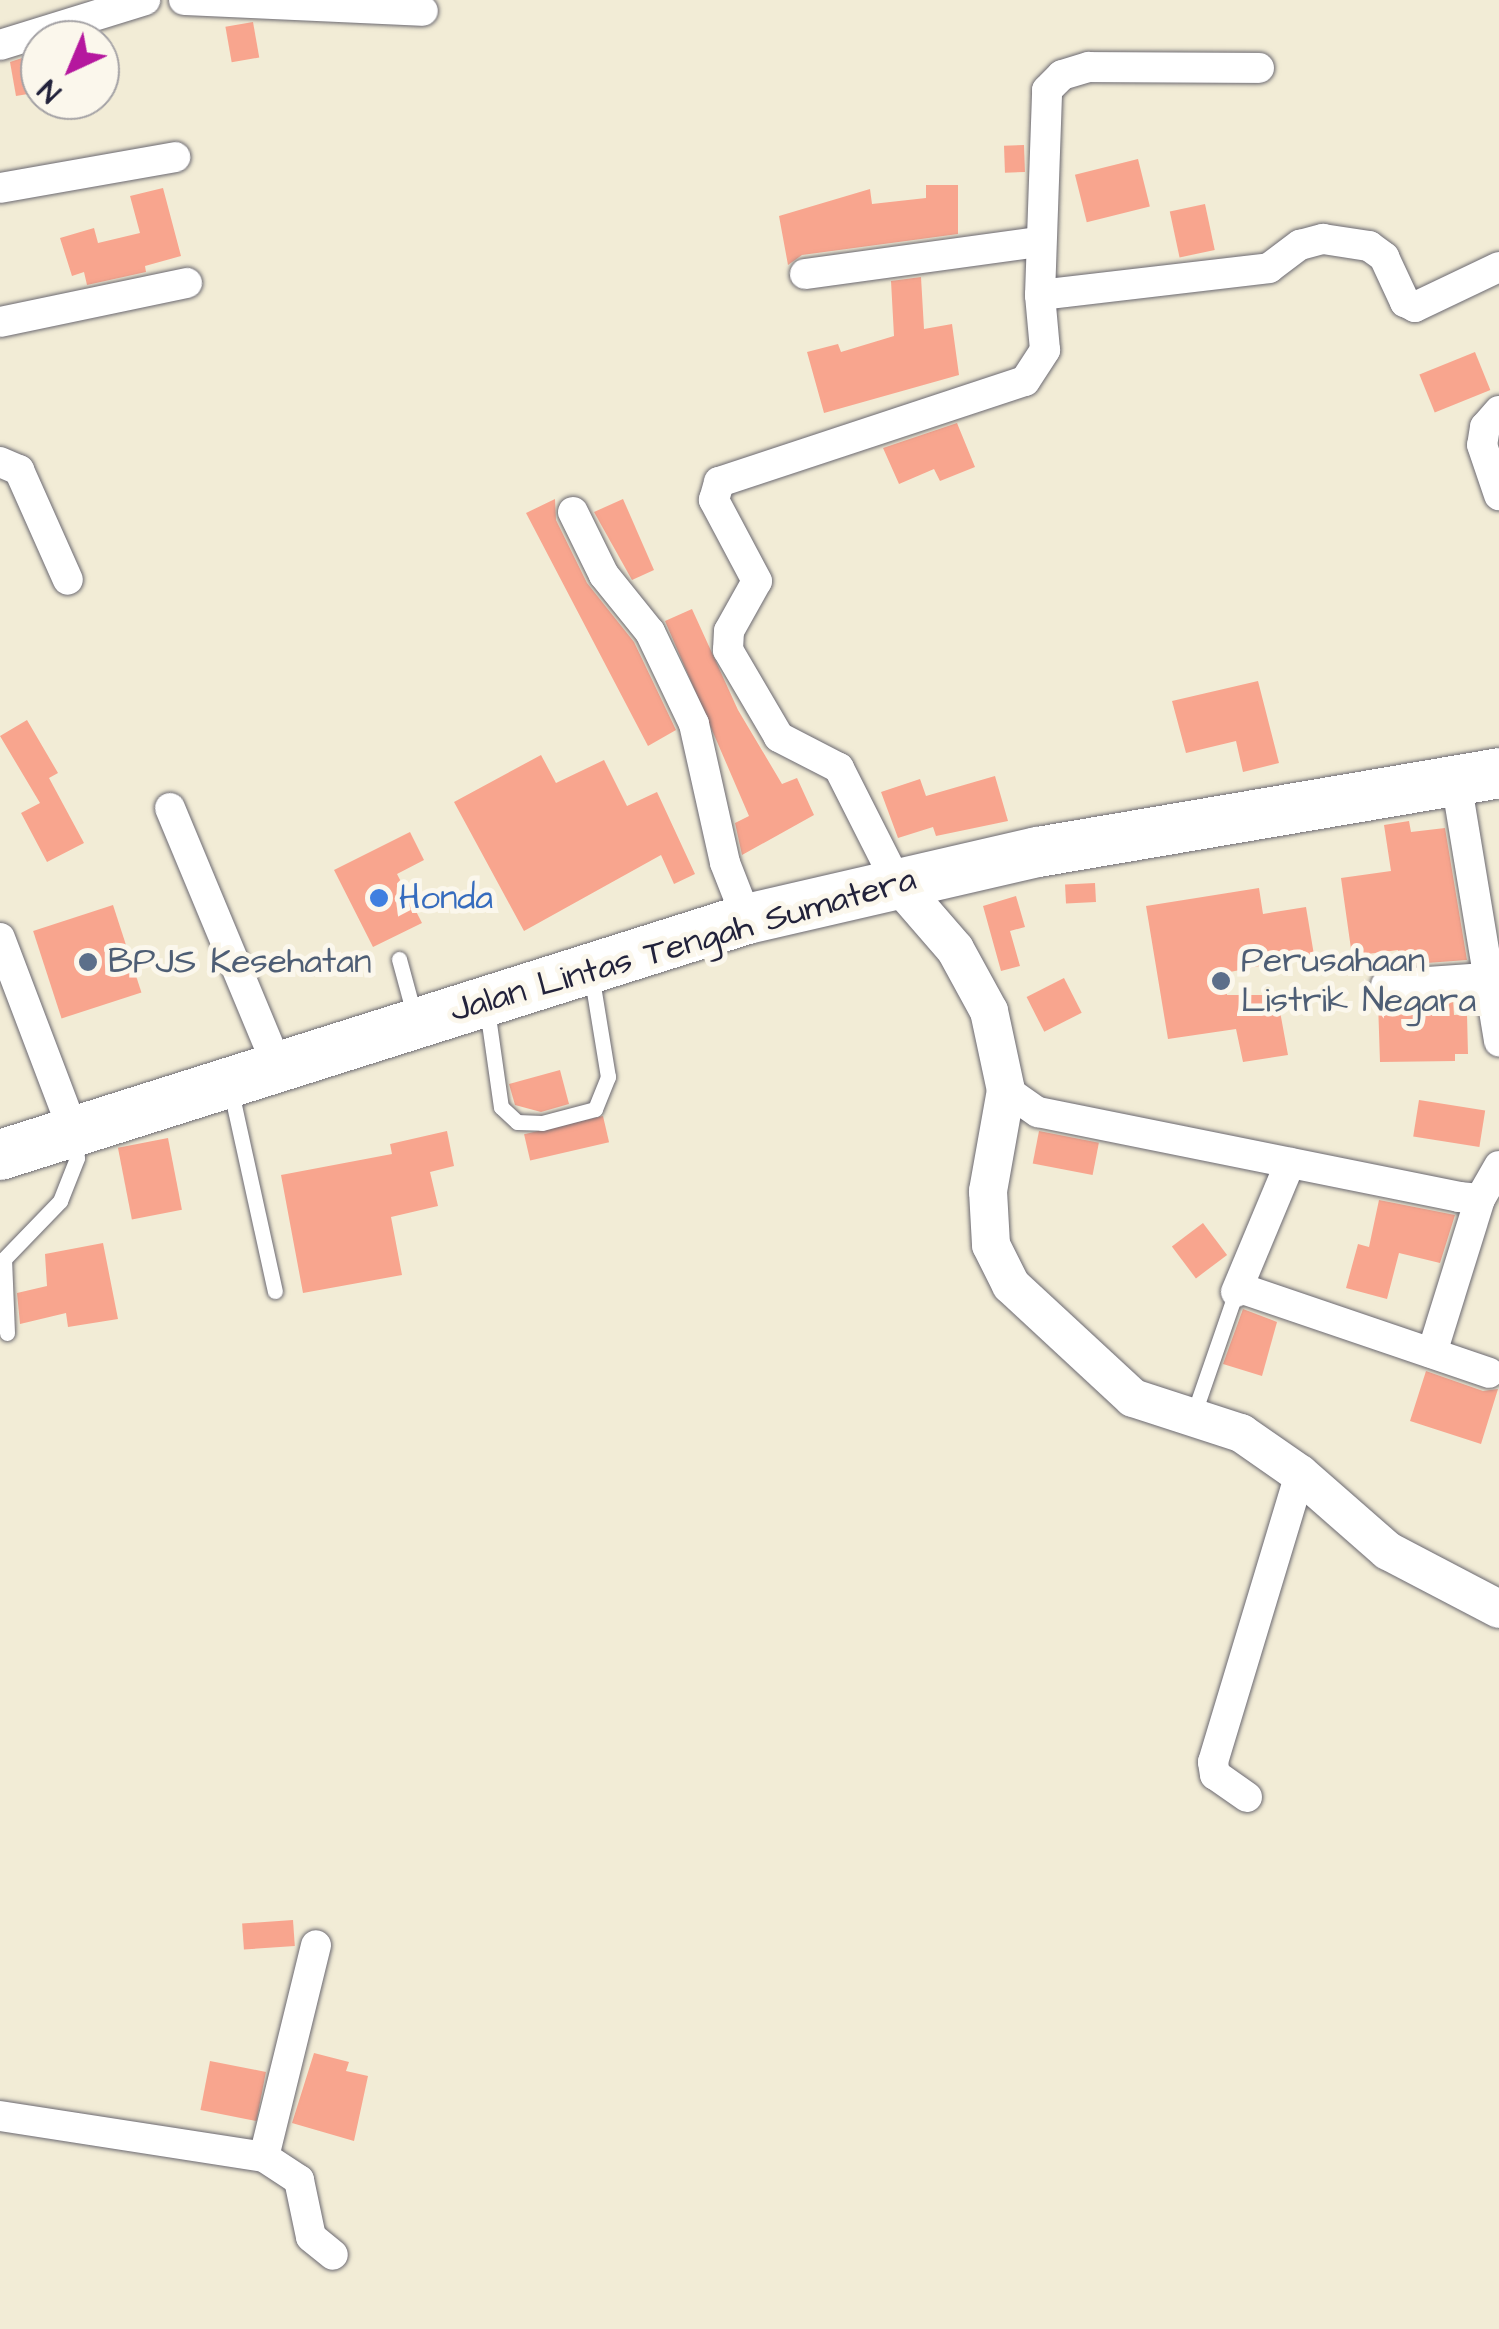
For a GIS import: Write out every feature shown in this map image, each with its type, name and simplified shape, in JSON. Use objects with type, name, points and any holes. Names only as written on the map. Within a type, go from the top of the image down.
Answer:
[{"type":"highway","name":"Jalan Lintas Tengah Sumatera","points":[[0,1155],[747,919],[896,881],[1478,777]]},
{"type":"street","points":[[0,45],[146,0]]},
{"type":"street","points":[[184,0],[423,11]]},
{"type":"street","points":[[1260,68],[1089,67],[1062,75],[1047,90],[1042,110],[1039,242],[1045,350],[1024,380],[732,475],[713,493],[757,581],[729,632],[728,650],[780,737],[838,768],[896,881],[955,949],[989,1012],[1006,1090],[988,1190],[991,1245],[1011,1285],[1132,1398],[1242,1434],[1300,1474],[1388,1552],[1499,1609]]},
{"type":"street","points":[[0,188],[174,157]]},
{"type":"street","points":[[1040,295],[1269,268],[1300,245],[1323,239],[1369,246],[1384,258],[1405,302],[1415,307],[1499,267]]},
{"type":"street","points":[[805,274],[1039,242]]},
{"type":"street","points":[[0,322],[187,282]]},
{"type":"street","points":[[1499,411],[1485,427],[1482,444],[1499,495]]},
{"type":"street","points":[[0,462],[11,463],[22,475],[68,580]]},
{"type":"street","points":[[573,512],[604,575],[650,632],[694,724],[725,863],[747,919]]},
{"type":"street","points":[[1478,777],[1499,1041]]},
{"type":"street","points":[[170,808],[278,1068]]},
{"type":"street","points":[[0,938],[74,1133]]},
{"type":"street","points":[[1386,985],[1494,978]]},
{"type":"street","points":[[1006,1090],[1038,1112],[1480,1199]]},
{"type":"street","points":[[1290,1163],[1238,1290],[1489,1373]]},
{"type":"street","points":[[1432,1353],[1480,1199],[1499,1166]]},
{"type":"street","points":[[1247,1797],[1214,1775],[1213,1762],[1300,1474]]},
{"type":"street","points":[[264,2157],[316,1944]]},
{"type":"street","points":[[0,2116],[264,2157],[300,2180],[312,2237],[334,2255]]},
{"type":"lane","points":[[398,960],[416,1021]]},
{"type":"lane","points":[[486,1002],[501,1106],[516,1122],[542,1123],[595,1109],[608,1078],[590,969]]},
{"type":"lane","points":[[229,1083],[276,1291]]},
{"type":"lane","points":[[7,1333],[4,1259],[60,1202],[77,1158],[74,1133]]},
{"type":"lane","points":[[1192,1418],[1238,1290]]},
{"type":"building","points":[[253,22],[259,57],[232,62],[225,27]]},
{"type":"building","points":[[20,59],[20,95],[16,96],[10,62]]},
{"type":"building","points":[[1024,145],[1025,172],[1005,173],[1004,146]]},
{"type":"building","points":[[1138,159],[1150,207],[1087,222],[1075,175]]},
{"type":"building","points":[[926,185],[958,185],[958,234],[802,255],[788,265],[779,216],[870,189],[872,204],[926,198]]},
{"type":"building","points":[[163,188],[181,256],[145,266],[146,272],[87,285],[84,272],[72,276],[60,238],[94,228],[98,243],[140,233],[130,196]]},
{"type":"building","points":[[1205,204],[1215,250],[1180,257],[1170,211]]},
{"type":"building","points":[[921,277],[924,329],[952,324],[959,375],[824,413],[807,352],[838,344],[841,352],[894,336],[891,281]]},
{"type":"building","points":[[1475,352],[1490,390],[1435,412],[1419,374]]},
{"type":"building","points":[[957,423],[975,467],[940,481],[934,469],[899,484],[883,448]]},
{"type":"building","points":[[555,499],[556,520],[587,583],[634,642],[676,730],[648,746],[526,513]]},
{"type":"building","points":[[623,499],[654,570],[632,580],[594,512]]},
{"type":"building","points":[[692,609],[738,710],[782,784],[797,778],[814,815],[742,855],[735,823],[749,816],[665,621]]},
{"type":"building","points":[[1258,681],[1279,763],[1243,772],[1236,741],[1186,753],[1172,701]]},
{"type":"building","points":[[27,720],[58,773],[49,778],[84,843],[47,862],[21,813],[40,803],[0,736]]},
{"type":"building","points":[[541,755],[556,783],[604,760],[627,806],[657,792],[695,874],[674,884],[661,855],[524,931],[454,802]]},
{"type":"building","points":[[995,776],[1008,821],[936,836],[933,827],[898,838],[881,792],[920,779],[926,796]]},
{"type":"building","points":[[1409,821],[1411,832],[1445,828],[1467,960],[1400,965],[1398,950],[1352,956],[1341,878],[1391,871],[1384,825]]},
{"type":"building","name":"Honda","points":[[410,832],[424,860],[397,874],[422,923],[373,947],[334,870]]},
{"type":"building","points":[[1095,883],[1096,902],[1066,904],[1065,885]]},
{"type":"building","name":"Perusahaan Listrik Negara","points":[[1259,888],[1263,914],[1306,907],[1314,955],[1225,973],[1227,995],[1277,995],[1288,1055],[1243,1062],[1236,1029],[1168,1039],[1146,906]]},
{"type":"building","points":[[1016,896],[1025,927],[1010,931],[1020,966],[1001,971],[983,906]]},
{"type":"building","name":"BPJS Kesehatan","points":[[113,905],[141,992],[62,1018],[33,931]]},
{"type":"building","points":[[1064,978],[1082,1013],[1044,1032],[1027,997]]},
{"type":"building","points":[[1453,999],[1454,1015],[1467,1014],[1468,1054],[1455,1054],[1455,1061],[1380,1062],[1378,1002]]},
{"type":"building","points":[[560,1070],[569,1104],[541,1112],[515,1105],[509,1084]]},
{"type":"building","points":[[1419,1100],[1485,1110],[1479,1147],[1413,1137]]},
{"type":"building","points":[[603,1116],[609,1142],[530,1161],[524,1134]]},
{"type":"building","points":[[447,1131],[454,1166],[430,1172],[438,1206],[391,1217],[402,1275],[303,1293],[281,1175],[392,1154],[390,1144]]},
{"type":"building","points":[[1039,1131],[1099,1143],[1093,1175],[1033,1163]]},
{"type":"building","points":[[168,1138],[182,1210],[132,1219],[118,1148]]},
{"type":"building","points":[[1379,1200],[1455,1215],[1440,1263],[1399,1253],[1387,1299],[1346,1288],[1358,1244],[1369,1247]]},
{"type":"building","points":[[1203,1223],[1227,1255],[1196,1278],[1172,1246]]},
{"type":"building","points":[[103,1243],[118,1319],[68,1327],[66,1313],[20,1324],[17,1293],[47,1286],[45,1254]]},
{"type":"building","points":[[1243,1309],[1277,1322],[1262,1376],[1223,1364]]},
{"type":"building","points":[[1426,1371],[1483,1391],[1498,1389],[1481,1444],[1410,1421]]},
{"type":"building","points":[[293,1920],[295,1946],[244,1949],[242,1924]]},
{"type":"building","points":[[314,2053],[349,2062],[346,2071],[368,2076],[354,2141],[292,2123]]},
{"type":"building","points":[[210,2061],[266,2072],[256,2121],[200,2110]]},
{"type":"place","name":"Honda","points":[[379,898]]},
{"type":"place","name":"BPJS Kesehatan","points":[[88,962]]},
{"type":"place","name":"Perusahaan Listrik Negara","points":[[1221,981]]}]
